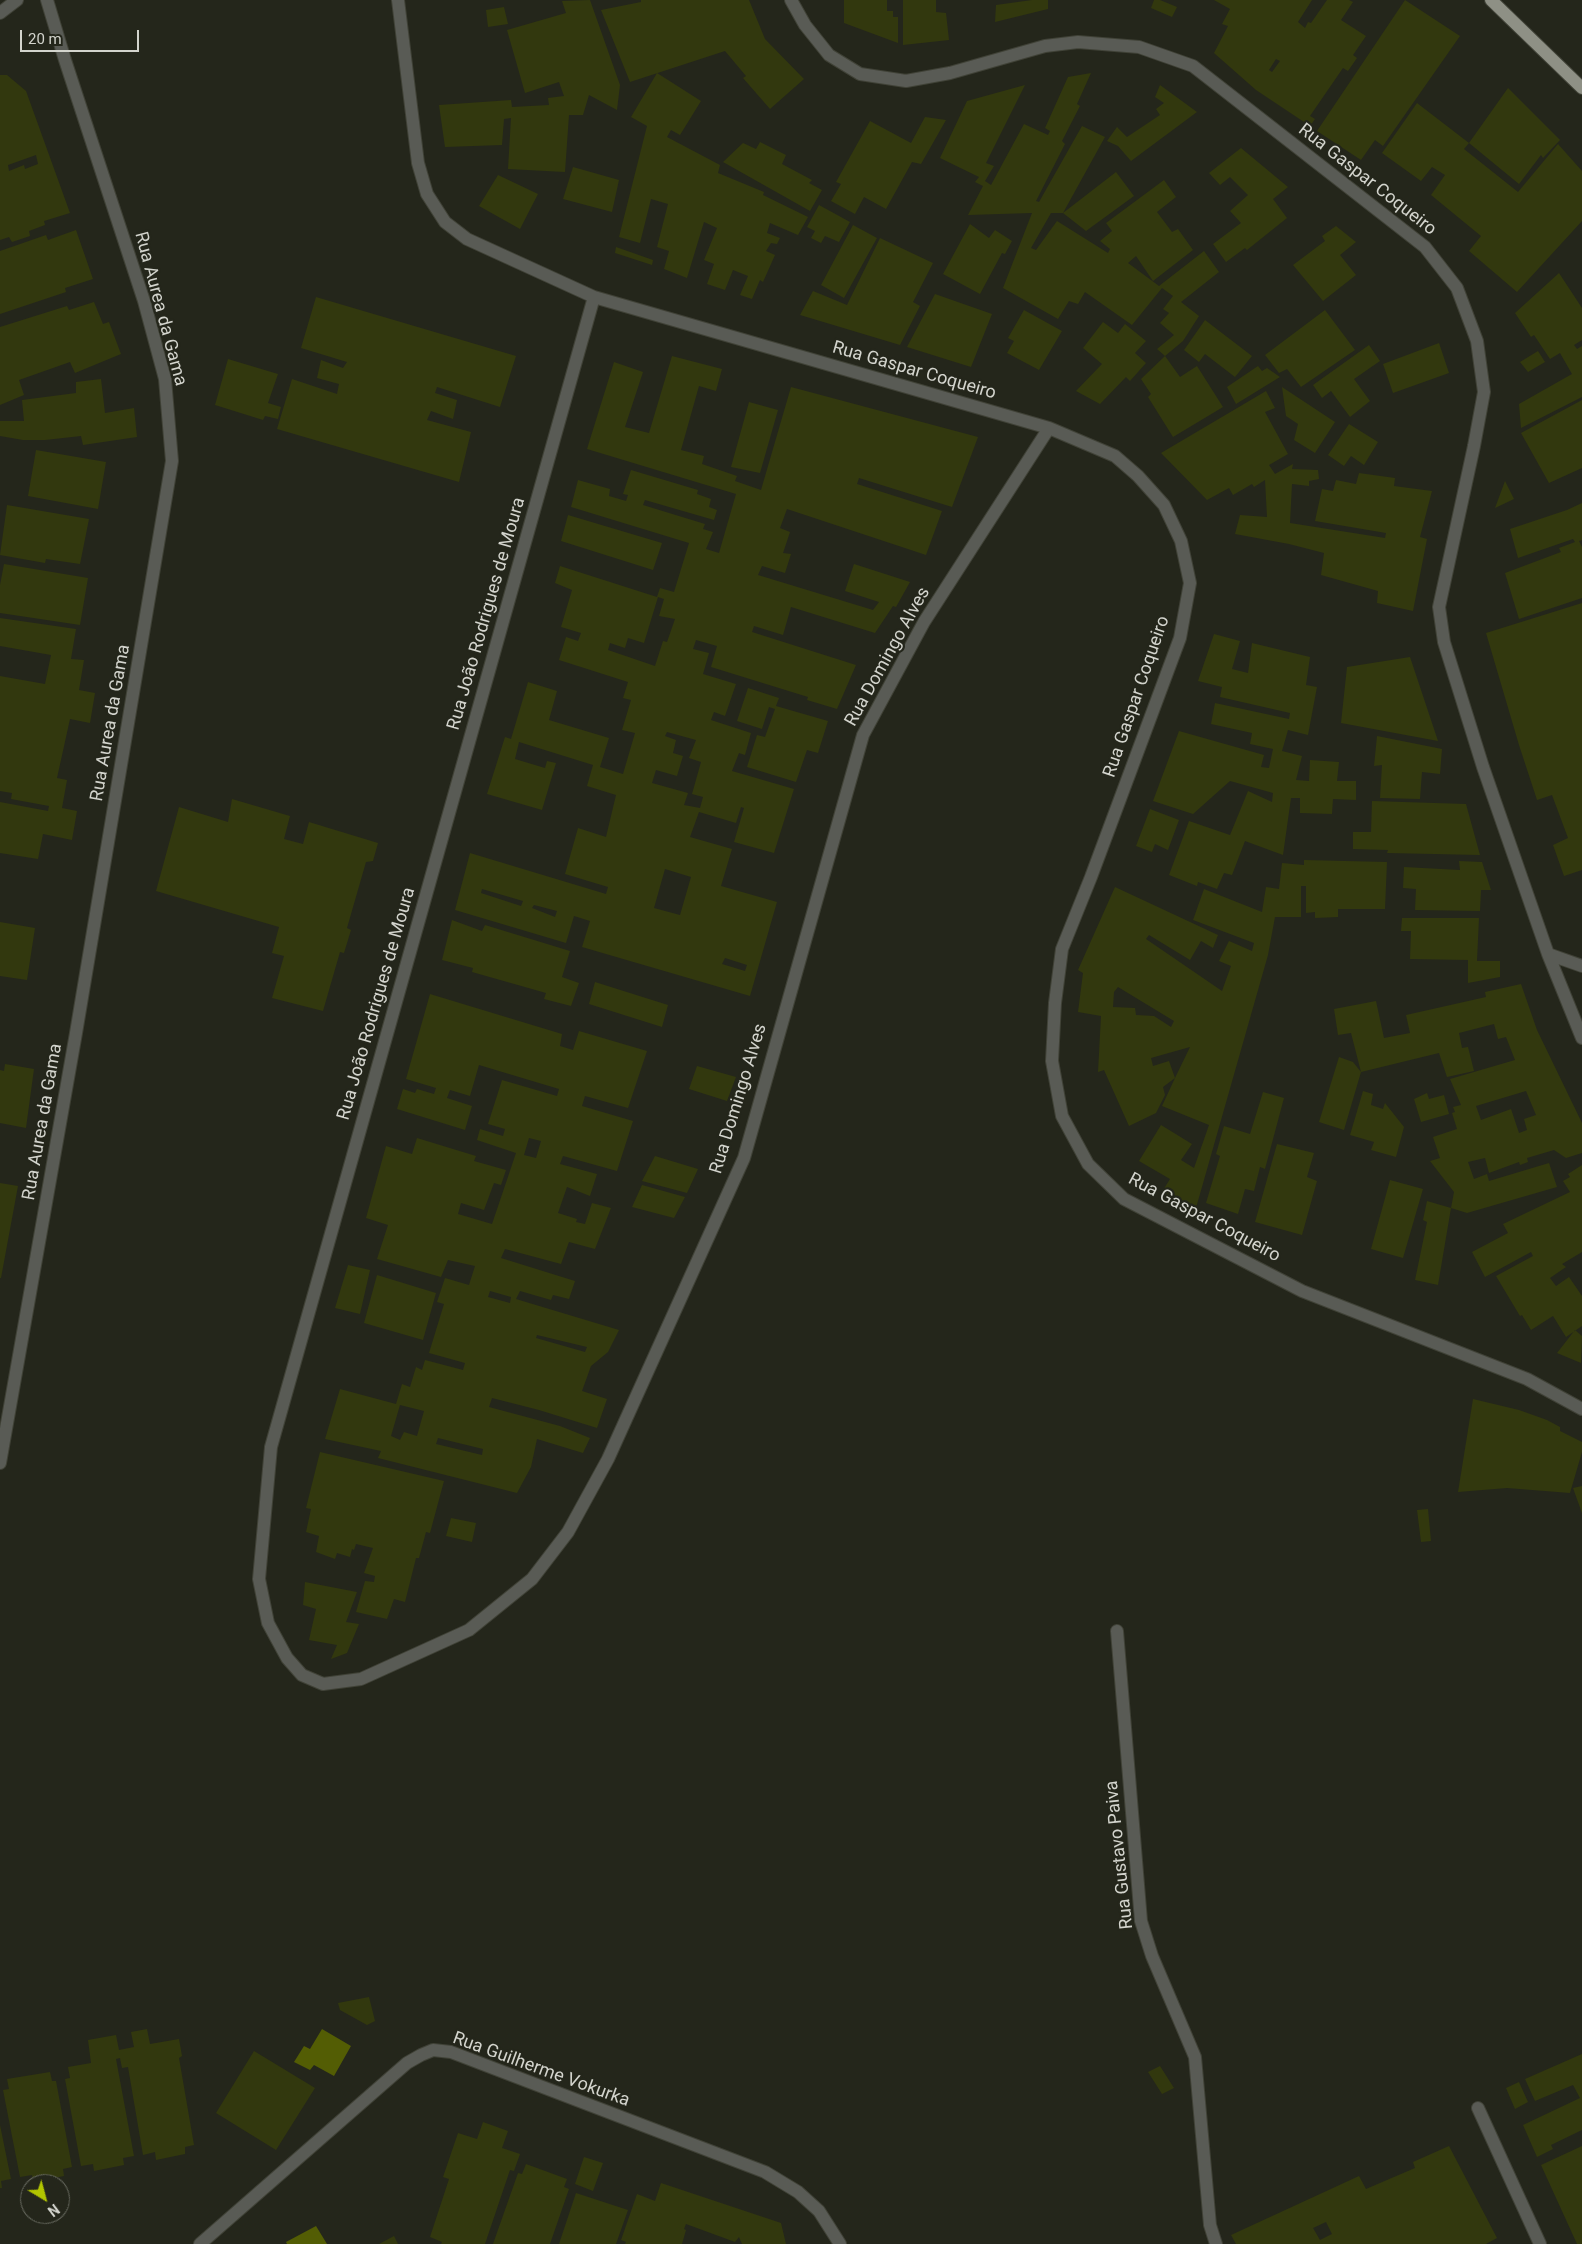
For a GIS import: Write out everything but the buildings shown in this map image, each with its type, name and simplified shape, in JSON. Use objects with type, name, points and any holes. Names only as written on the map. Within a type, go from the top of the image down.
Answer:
[{"type":"main road","points":[[1491,0],[1582,88]]},
{"type":"street","points":[[0,13],[17,0]]},
{"type":"street","name":"Rua Aurea da Gama","points":[[0,1463],[76,1033],[172,461],[165,379],[144,301],[47,0]]},
{"type":"street","name":"Rua Gaspar Coqueiro","points":[[398,0],[418,163],[426,194],[445,222],[467,239],[594,297],[1049,428],[1115,456],[1138,476],[1164,506],[1181,541],[1190,583],[1180,638],[1091,877],[1062,949],[1055,1003],[1052,1061],[1062,1116],[1088,1164],[1124,1199],[1302,1291],[1527,1379],[1582,1409]]},
{"type":"street","name":"Rua Gaspar Coqueiro","points":[[791,0],[805,25],[829,55],[860,74],[906,81],[950,73],[1046,46],[1078,42],[1139,47],[1193,66],[1425,247],[1457,288],[1477,341],[1484,392],[1439,607],[1444,642],[1483,767],[1548,954],[1582,1038]]},
{"type":"street","name":"Rua João Rodrigues de Moura","points":[[344,1682],[323,1684],[302,1675],[287,1658],[268,1623],[259,1579],[271,1447],[594,297]]},
{"type":"street","name":"Rua Domingo Alves","points":[[344,1682],[361,1679],[469,1630],[532,1579],[568,1532],[608,1459],[744,1158],[863,736],[924,622],[1049,428]]},
{"type":"street","points":[[1548,954],[1582,966]]},
{"type":"street","name":"Rua Gustavo Paiva","points":[[1117,1631],[1141,1921],[1152,1956],[1195,2057],[1210,2225],[1216,2244]]},
{"type":"street","name":"Rua Guilherme Vokurka","points":[[200,2244],[407,2064],[433,2050],[451,2052],[765,2172],[798,2192],[819,2211],[840,2244]]},
{"type":"street","points":[[1478,2108],[1540,2244]]},
{"type":"shaded area","points":[[322,2029],[351,2046],[334,2076],[314,2065],[310,2070],[294,2062],[304,2046],[310,2049]]},
{"type":"shaded area","points":[[316,2226],[327,2244],[287,2244],[286,2242]]}]
